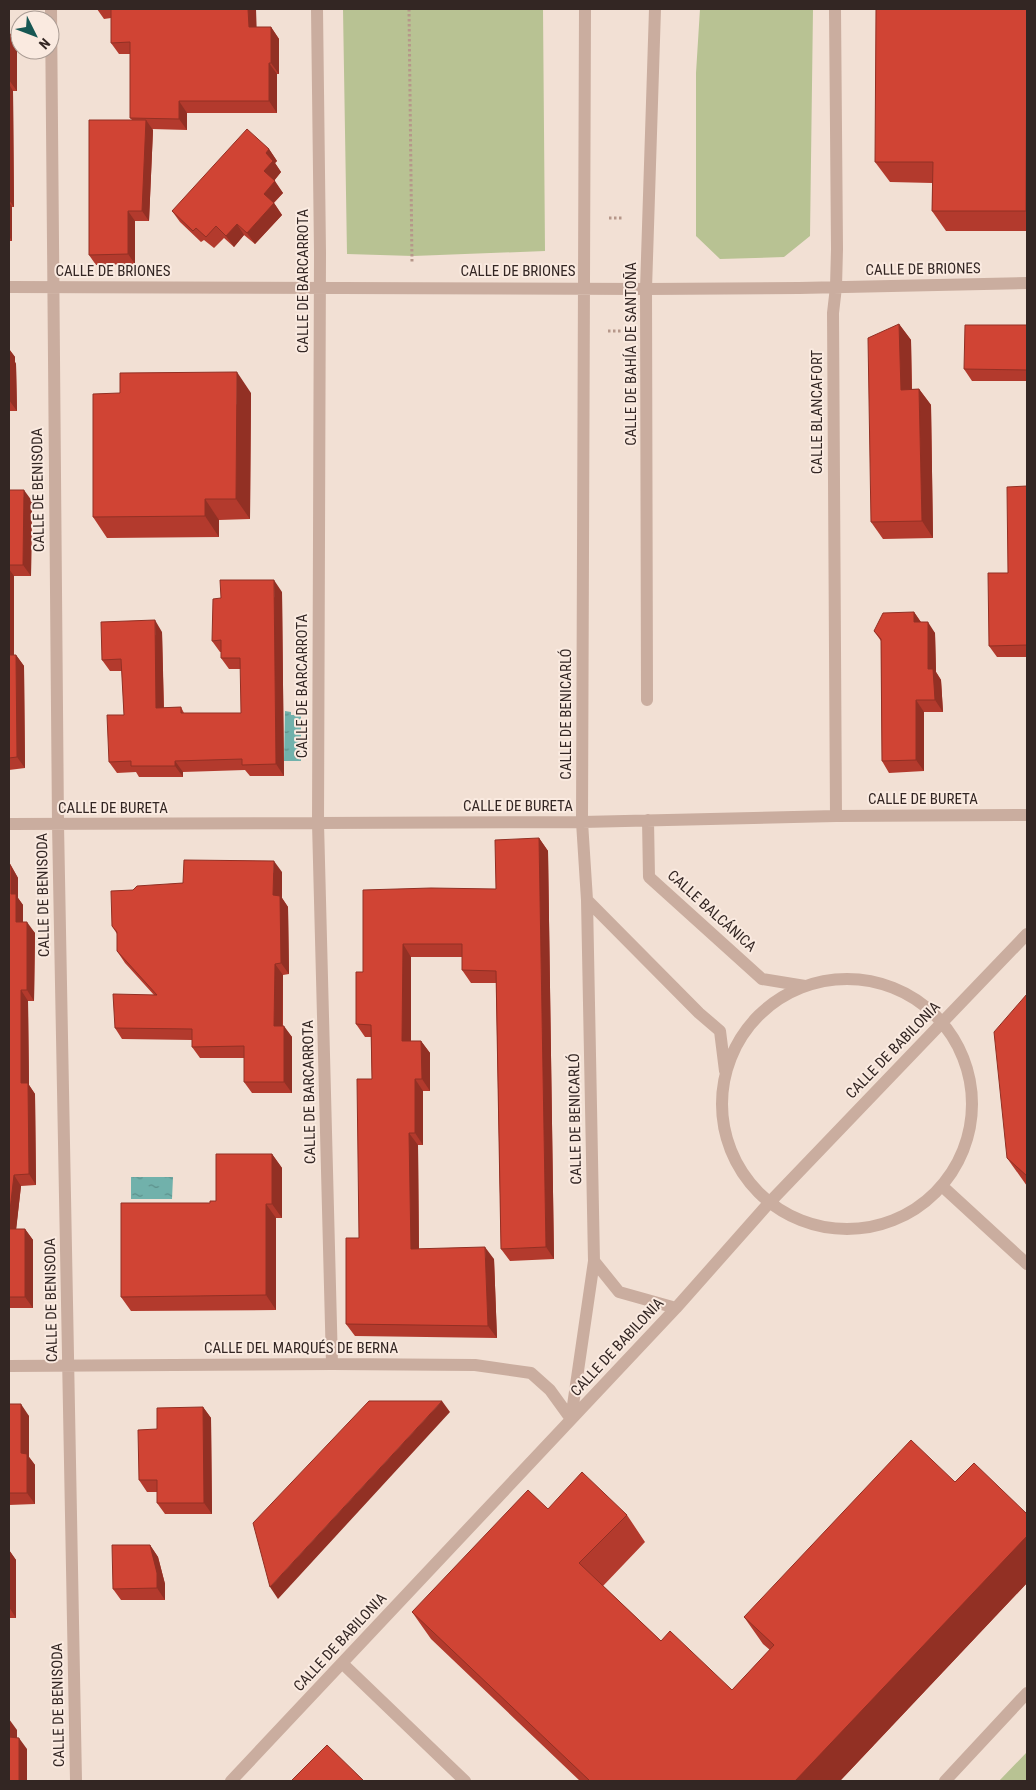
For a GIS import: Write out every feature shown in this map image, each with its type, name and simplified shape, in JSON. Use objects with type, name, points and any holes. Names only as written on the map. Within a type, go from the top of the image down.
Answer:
[{"type":"street","name":"CALLE DE BENISODA","points":[[51,9],[58,824],[76,1781]]},
{"type":"street","name":"CALLE DE BARCARROTA","points":[[317,9],[320,286],[318,823],[332,1364]]},
{"type":"street","points":[[584,288],[586,9]]},
{"type":"street","name":"CALLE DE BAHÍA DE SANTOÑA","points":[[647,700],[646,289],[655,9]]},
{"type":"street","name":"CALLE BLANCAFORT","points":[[835,9],[837,239],[833,323],[836,816]]},
{"type":"street","name":"CALLE DE BRIONES","points":[[9,286],[53,288],[320,286],[646,289],[1027,283]]},
{"type":"street","name":"CALLE DE BENICARLÓ","points":[[571,1419],[594,1261],[588,900],[582,822],[584,288]]},
{"type":"street","name":"CALLE DE BURETA","points":[[9,824],[582,822],[836,816],[1027,815]]},
{"type":"street","name":"CALLE BALCÁNICA","points":[[648,820],[649,876],[762,979],[805,986]]},
{"type":"street","points":[[588,900],[699,1013],[720,1031],[725,1071],[721,1108],[728,1144],[744,1177],[769,1203],[803,1222],[840,1230],[878,1226],[913,1211],[942,1186],[964,1147],[972,1104],[965,1060],[942,1022],[914,998],[879,983],[842,978],[805,986],[770,1005],[742,1035],[725,1071]]},
{"type":"street","name":"CALLE DE BABILONIA","points":[[231,1781],[676,1308],[769,1203],[1027,934]]},
{"type":"street","points":[[942,1186],[1027,1264]]},
{"type":"street","points":[[594,1261],[620,1292],[676,1308]]},
{"type":"street","name":"CALLE DEL MARQUÉS DE BERNA","points":[[9,1366],[475,1365],[530,1373],[550,1390],[571,1419]]},
{"type":"street","points":[[342,1663],[465,1781]]},
{"type":"street","points":[[945,1781],[1027,1693]]},
{"type":"path","points":[[409,9],[413,258]]},
{"type":"path","points":[[606,218],[627,218]]},
{"type":"green space","points":[[343,9],[543,9],[545,251],[413,256],[347,254]]},
{"type":"green space","points":[[700,9],[813,9],[810,236],[784,257],[720,259],[696,236],[696,73]]},
{"type":"green space","points":[[1027,1752],[1027,1781],[999,1781]]},
{"type":"water","points":[[285,711],[291,712],[291,715],[301,715],[301,761],[284,761]]},
{"type":"water","points":[[131,1177],[173,1177],[172,1199],[131,1199]]},
{"type":"building","points":[[111,9],[248,9],[249,27],[271,27],[269,101],[179,101],[179,119],[130,118],[130,42],[111,43]]},
{"type":"building","points":[[876,9],[1027,9],[1026,211],[932,211],[933,162],[875,162]]},
{"type":"building","points":[[89,120],[146,120],[142,211],[128,211],[128,254],[89,255]]},
{"type":"building","points":[[247,129],[269,149],[266,153],[273,161],[264,171],[275,181],[264,194],[274,203],[247,233],[237,224],[226,236],[216,226],[206,237],[196,228],[193,231],[172,211]]},
{"type":"building","points":[[899,324],[901,390],[919,389],[922,521],[871,522],[868,338]]},
{"type":"building","points":[[965,325],[1027,325],[1027,370],[964,369]]},
{"type":"building","points":[[237,372],[236,499],[205,499],[205,516],[93,517],[93,394],[120,393],[120,373]]},
{"type":"building","points":[[1027,486],[1027,645],[989,646],[988,573],[1008,573],[1007,487]]},
{"type":"building","points":[[9,490],[24,490],[23,565],[9,565]]},
{"type":"building","points":[[220,580],[274,580],[276,764],[242,765],[242,759],[175,761],[175,766],[131,766],[131,761],[109,762],[107,715],[124,715],[121,659],[102,660],[101,622],[155,620],[156,708],[181,707],[181,713],[241,713],[240,658],[221,658],[221,640],[212,641],[213,599],[221,598]]},
{"type":"building","points":[[914,612],[914,622],[928,622],[928,669],[933,669],[935,700],[916,700],[916,760],[882,761],[881,639],[874,631],[883,613]]},
{"type":"building","points":[[9,655],[16,655],[17,757],[9,758]]},
{"type":"building","points":[[539,838],[546,1247],[501,1249],[496,971],[462,970],[462,944],[403,944],[402,1041],[421,1041],[422,1079],[415,1079],[415,1133],[409,1133],[411,1249],[485,1247],[488,1326],[346,1324],[346,1238],[359,1238],[357,1079],[372,1079],[371,1025],[356,1024],[356,972],[363,972],[363,890],[496,889],[495,840]]},
{"type":"building","points":[[184,860],[274,861],[273,895],[280,896],[281,963],[275,964],[274,1026],[284,1026],[284,1082],[244,1082],[244,1046],[192,1047],[192,1029],[115,1028],[113,994],[157,995],[117,951],[117,932],[112,926],[111,891],[133,890],[137,886],[183,883]]},
{"type":"building","points":[[9,866],[11,867],[11,894],[16,894],[16,922],[27,922],[27,990],[21,990],[21,1083],[28,1083],[29,1174],[14,1175],[9,1219]]},
{"type":"building","points":[[1027,994],[1027,1176],[1007,1158],[994,1032]]},
{"type":"building","points":[[216,1154],[272,1154],[272,1204],[266,1204],[266,1295],[121,1297],[121,1203],[210,1203],[210,1201],[216,1201]]},
{"type":"building","points":[[9,1229],[25,1229],[25,1297],[9,1297]]},
{"type":"building","points":[[369,1401],[442,1401],[270,1587],[253,1523]]},
{"type":"building","points":[[9,1404],[21,1404],[21,1453],[27,1454],[27,1493],[9,1493]]},
{"type":"building","points":[[203,1407],[204,1503],[157,1503],[157,1480],[139,1480],[138,1430],[157,1429],[157,1408]]},
{"type":"building","points":[[911,1440],[955,1482],[974,1463],[1027,1514],[1027,1536],[795,1781],[590,1781],[412,1612],[528,1490],[548,1509],[582,1472],[627,1515],[579,1563],[661,1641],[670,1631],[732,1690],[774,1645],[744,1617]]},
{"type":"building","points":[[112,1545],[150,1545],[157,1573],[157,1588],[113,1589]]},
{"type":"building","points":[[9,1737],[19,1738],[19,1781],[9,1781]]},
{"type":"building","points":[[327,1745],[364,1781],[291,1781]]}]
